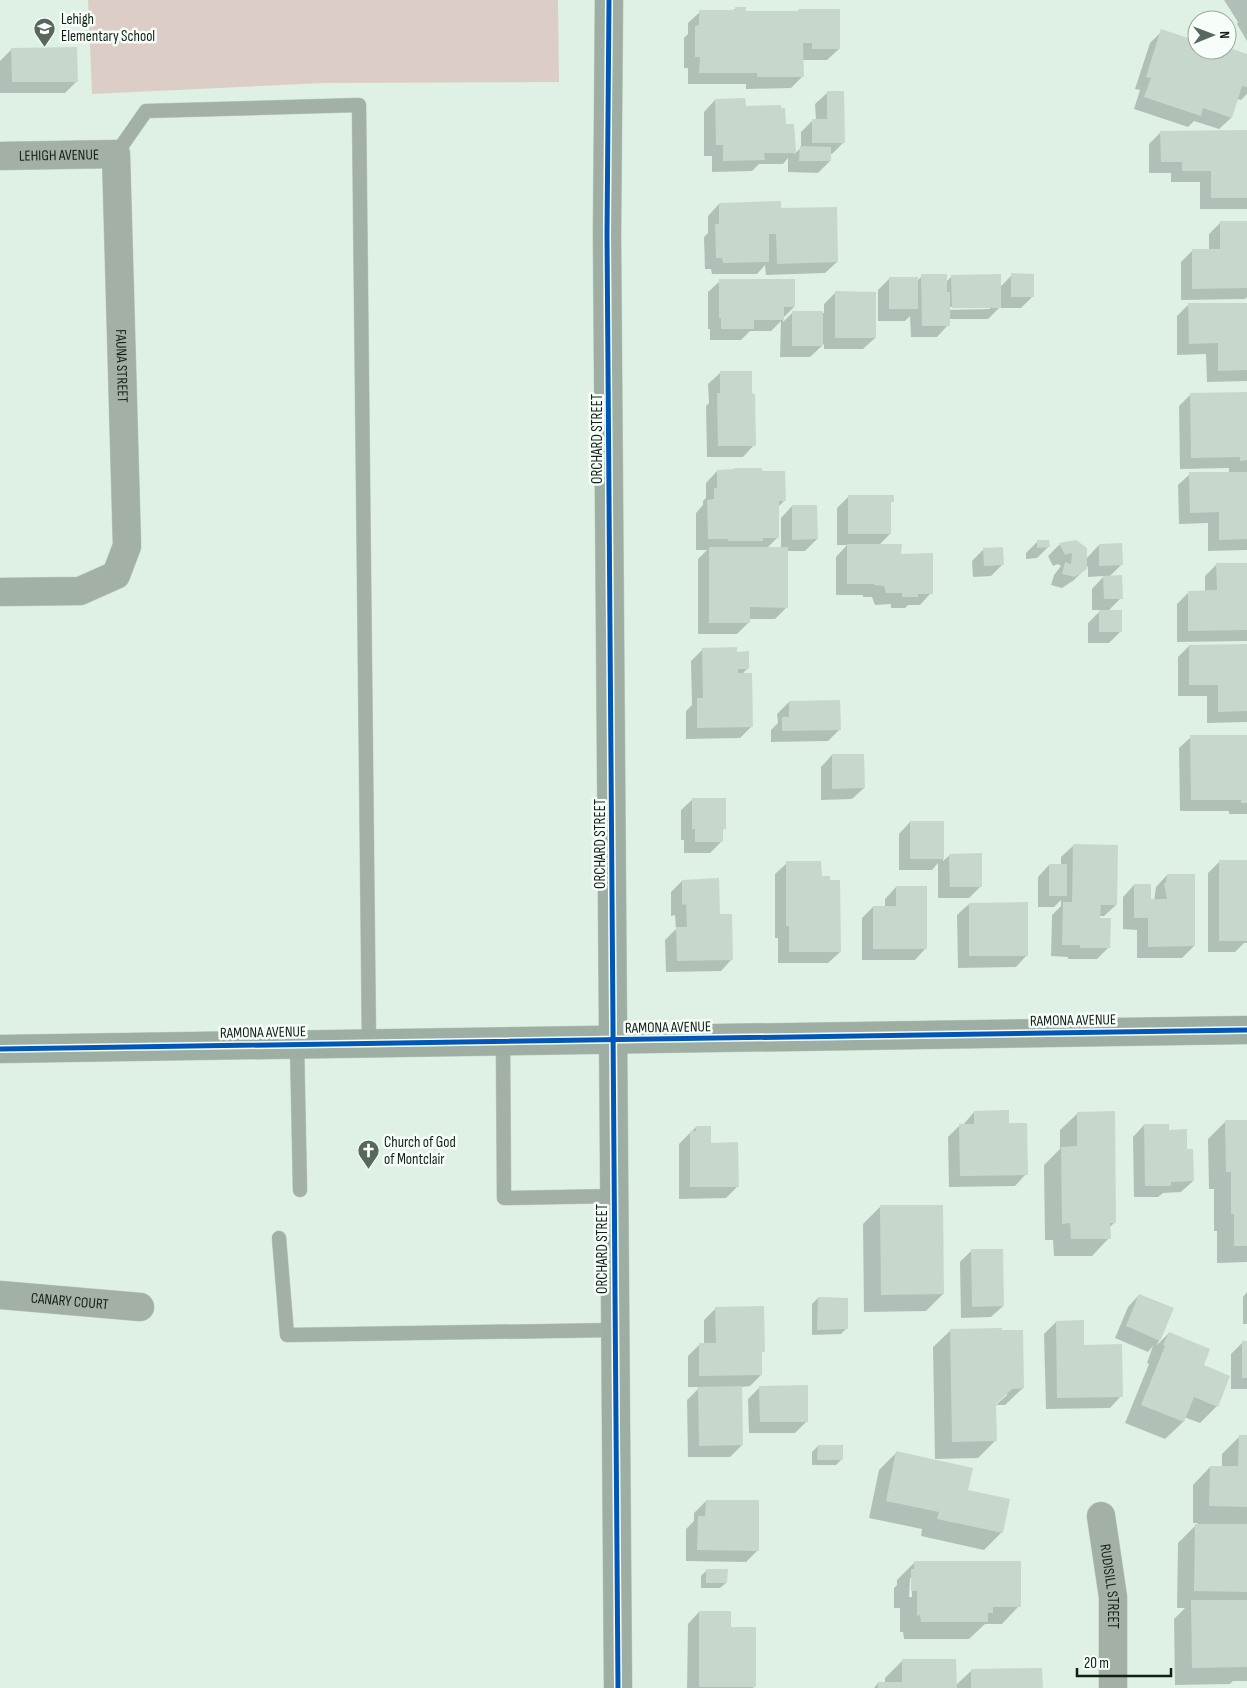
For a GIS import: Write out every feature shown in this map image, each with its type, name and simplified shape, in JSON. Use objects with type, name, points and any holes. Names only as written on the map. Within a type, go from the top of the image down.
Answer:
[{"type":"street","name":"ORCHARD STREET","points":[[609,0],[608,244],[618,1688]]},
{"type":"street","name":"LEHIGH AVENUE","points":[[0,156],[116,154]]},
{"type":"street","name":"FAUNA STREET","points":[[0,592],[80,591],[116,575],[127,546],[116,154]]},
{"type":"street","name":"RAMONA AVENUE","points":[[0,1049],[1247,1030]]},
{"type":"street","name":"CANARY COURT","points":[[0,1295],[140,1307]]},
{"type":"street","name":"RUDISILL STREET","points":[[1101,1516],[1113,1597],[1113,1688]]},
{"type":"lane","points":[[116,154],[146,110],[359,105],[370,1044]]},
{"type":"lane","points":[[502,1042],[504,1198],[614,1196]]},
{"type":"lane","points":[[297,1044],[300,1190]]},
{"type":"lane","points":[[279,1238],[287,1335],[615,1330]]},
{"type":"shaded area","points":[[88,0],[558,0],[559,82],[324,83],[92,94]]},
{"type":"building","points":[[735,7],[746,7],[746,11],[840,9],[840,49],[812,49],[812,43],[803,43],[804,77],[757,77],[757,73],[699,73],[700,57],[695,57],[695,26],[699,25],[699,10],[735,10]]},
{"type":"building","points":[[1161,29],[1187,38],[1187,60],[1237,60],[1237,50],[1247,54],[1247,87],[1242,86],[1232,118],[1203,108],[1201,116],[1144,97],[1151,78],[1146,77]]},
{"type":"building","points":[[77,47],[78,82],[12,82],[11,48]]},
{"type":"building","points":[[827,91],[844,91],[845,143],[812,143],[812,119],[827,119]]},
{"type":"building","points":[[745,98],[746,106],[781,105],[781,108],[785,108],[786,124],[794,124],[796,153],[764,153],[765,160],[723,161],[723,145],[716,145],[715,99]]},
{"type":"building","points":[[1247,130],[1247,198],[1211,198],[1211,171],[1182,171],[1182,162],[1161,162],[1160,131]]},
{"type":"building","points":[[800,146],[831,147],[831,161],[799,161]]},
{"type":"building","points":[[781,201],[781,208],[837,207],[838,262],[777,264],[776,234],[769,234],[769,262],[723,263],[722,258],[716,258],[715,224],[719,224],[719,203]]},
{"type":"building","points":[[1220,221],[1247,221],[1247,288],[1192,289],[1192,249],[1220,249]]},
{"type":"building","points":[[1011,273],[1034,274],[1034,297],[1011,297]]},
{"type":"building","points":[[921,274],[947,274],[947,292],[950,292],[950,326],[922,326]]},
{"type":"building","points":[[1001,274],[1001,308],[952,308],[951,275]]},
{"type":"building","points":[[889,277],[918,277],[918,309],[889,309]]},
{"type":"building","points":[[719,279],[795,279],[795,307],[784,307],[784,320],[754,320],[754,329],[721,329],[721,318],[719,318]]},
{"type":"building","points":[[835,291],[876,292],[876,338],[835,338]]},
{"type":"building","points":[[1188,303],[1247,303],[1247,370],[1218,371],[1218,343],[1189,344]]},
{"type":"building","points":[[792,311],[823,311],[823,346],[792,346]]},
{"type":"building","points":[[720,371],[752,371],[752,393],[755,394],[756,446],[718,446],[717,393],[720,393]]},
{"type":"building","points":[[1247,392],[1247,460],[1240,461],[1240,457],[1191,458],[1190,393]]},
{"type":"building","points":[[762,468],[762,471],[785,471],[786,501],[779,501],[779,538],[763,538],[763,541],[708,539],[707,500],[714,499],[714,488],[717,488],[717,470]]},
{"type":"building","points":[[1189,472],[1247,472],[1247,539],[1219,540],[1219,512],[1190,513]]},
{"type":"building","points":[[848,495],[894,495],[894,502],[891,502],[891,534],[848,534]]},
{"type":"building","points":[[792,505],[817,505],[818,539],[792,540]]},
{"type":"building","points":[[1037,540],[1049,540],[1050,547],[1037,548]]},
{"type":"building","points":[[1076,540],[1087,548],[1087,569],[1075,577],[1062,574],[1065,562],[1071,564],[1072,554],[1065,555],[1059,543]]},
{"type":"building","points":[[1122,543],[1123,565],[1099,566],[1099,544]]},
{"type":"building","points":[[847,544],[902,544],[901,554],[933,553],[933,594],[918,594],[918,597],[902,597],[902,593],[886,593],[884,586],[847,584]]},
{"type":"building","points":[[709,547],[788,547],[788,608],[750,607],[750,623],[709,623]]},
{"type":"building","points":[[1003,547],[1004,565],[984,566],[983,548]]},
{"type":"building","points":[[1216,563],[1247,563],[1247,630],[1188,631],[1188,591],[1217,590]]},
{"type":"building","points":[[1122,575],[1123,599],[1104,599],[1103,576]]},
{"type":"building","points":[[1099,610],[1122,610],[1122,632],[1099,632]]},
{"type":"building","points":[[1247,644],[1247,711],[1218,712],[1218,685],[1189,685],[1189,645]]},
{"type":"building","points":[[737,647],[737,652],[749,651],[749,669],[738,669],[738,673],[752,673],[753,727],[697,728],[697,698],[703,698],[702,648]]},
{"type":"building","points":[[840,700],[841,730],[782,731],[782,717],[789,717],[789,701]]},
{"type":"building","points":[[1190,735],[1247,735],[1247,803],[1241,803],[1241,800],[1191,800]]},
{"type":"building","points":[[832,754],[864,754],[865,788],[832,789]]},
{"type":"building","points":[[692,798],[726,798],[726,829],[723,829],[723,842],[695,842],[695,829],[692,829]]},
{"type":"building","points":[[910,821],[944,821],[944,859],[910,859]]},
{"type":"building","points":[[1073,844],[1118,845],[1117,905],[1101,905],[1100,918],[1111,918],[1110,948],[1080,948],[1080,945],[1062,945],[1063,902],[1072,902]]},
{"type":"building","points":[[982,853],[982,887],[950,887],[949,854]]},
{"type":"building","points":[[1219,860],[1247,860],[1247,941],[1219,941]]},
{"type":"building","points":[[786,861],[821,861],[822,876],[830,876],[830,880],[840,880],[841,952],[789,952],[789,926],[786,926]]},
{"type":"building","points":[[1049,864],[1067,864],[1067,896],[1049,896]]},
{"type":"building","points":[[1167,874],[1195,874],[1195,946],[1148,947],[1148,918],[1134,918],[1134,884],[1151,884],[1151,899],[1167,899],[1164,883],[1166,883]]},
{"type":"building","points":[[719,878],[720,914],[732,914],[733,960],[677,961],[676,927],[687,927],[686,904],[682,905],[682,880]]},
{"type":"building","points":[[896,886],[927,886],[927,949],[873,949],[873,906],[896,906]]},
{"type":"building","points":[[1028,902],[1028,956],[969,956],[969,903]]},
{"type":"building","points":[[1009,1110],[1009,1123],[1027,1123],[1028,1175],[960,1176],[959,1124],[974,1124],[974,1111]]},
{"type":"building","points":[[1115,1111],[1116,1223],[1110,1223],[1111,1239],[1071,1239],[1070,1223],[1062,1224],[1061,1147],[1077,1146],[1077,1112]]},
{"type":"building","points":[[1225,1120],[1247,1120],[1247,1246],[1234,1246],[1234,1214],[1231,1214],[1231,1172],[1226,1172]]},
{"type":"building","points":[[1144,1124],[1169,1124],[1169,1130],[1187,1129],[1187,1149],[1193,1149],[1194,1181],[1171,1182],[1171,1186],[1145,1186]]},
{"type":"building","points":[[696,1126],[711,1126],[711,1143],[738,1142],[739,1187],[690,1187],[690,1131],[696,1131]]},
{"type":"building","points":[[880,1205],[943,1205],[944,1294],[881,1295]]},
{"type":"building","points":[[971,1249],[1003,1249],[1004,1306],[972,1307]]},
{"type":"building","points":[[1139,1294],[1174,1308],[1160,1341],[1126,1326]]},
{"type":"building","points":[[818,1297],[848,1298],[848,1329],[817,1330]]},
{"type":"building","points":[[764,1306],[765,1352],[762,1352],[762,1375],[699,1376],[699,1343],[716,1343],[715,1307]]},
{"type":"building","points":[[1084,1320],[1084,1345],[1122,1344],[1123,1397],[1057,1398],[1056,1321]]},
{"type":"building","points":[[1002,1328],[1002,1330],[1023,1330],[1024,1388],[1012,1389],[996,1404],[997,1441],[952,1442],[950,1329]]},
{"type":"building","points":[[1169,1332],[1210,1349],[1204,1365],[1230,1376],[1218,1407],[1194,1397],[1184,1422],[1141,1405]]},
{"type":"building","points":[[1242,1341],[1247,1341],[1247,1378],[1242,1378]]},
{"type":"building","points":[[808,1385],[808,1422],[760,1422],[759,1386]]},
{"type":"building","points":[[742,1386],[743,1445],[699,1446],[698,1387]]},
{"type":"building","points":[[1239,1435],[1247,1435],[1247,1507],[1209,1506],[1210,1466],[1238,1466]]},
{"type":"building","points":[[818,1445],[843,1445],[843,1460],[817,1460]]},
{"type":"building","points":[[896,1451],[973,1468],[968,1490],[1010,1499],[1003,1533],[937,1519],[939,1512],[886,1501]]},
{"type":"building","points":[[706,1500],[759,1500],[759,1551],[697,1550],[698,1516],[705,1516]]},
{"type":"building","points":[[1195,1524],[1247,1524],[1247,1592],[1194,1591]]},
{"type":"building","points":[[914,1561],[1021,1561],[1021,1607],[993,1607],[993,1613],[988,1613],[988,1622],[921,1622],[920,1615],[917,1616],[917,1591],[911,1591],[911,1569],[914,1569]]},
{"type":"building","points":[[706,1569],[728,1569],[727,1583],[706,1583]]},
{"type":"building","points":[[1191,1600],[1247,1600],[1247,1667],[1192,1668]]},
{"type":"building","points":[[699,1611],[731,1611],[731,1627],[756,1627],[756,1687],[699,1687]]},
{"type":"building","points":[[902,1659],[956,1659],[957,1688],[878,1688],[878,1682],[902,1682]]},
{"type":"building","points":[[1042,1668],[1043,1688],[971,1688],[971,1669]]},
{"type":"cycle path","points":[[609,0],[607,234],[618,1688]]},
{"type":"cycle path","points":[[0,1049],[1247,1030]]},
{"type":"place","name":"Lehigh Elementary School","points":[[45,47]]},
{"type":"place","name":"Church of God of Montclair","points":[[368,1170]]}]
